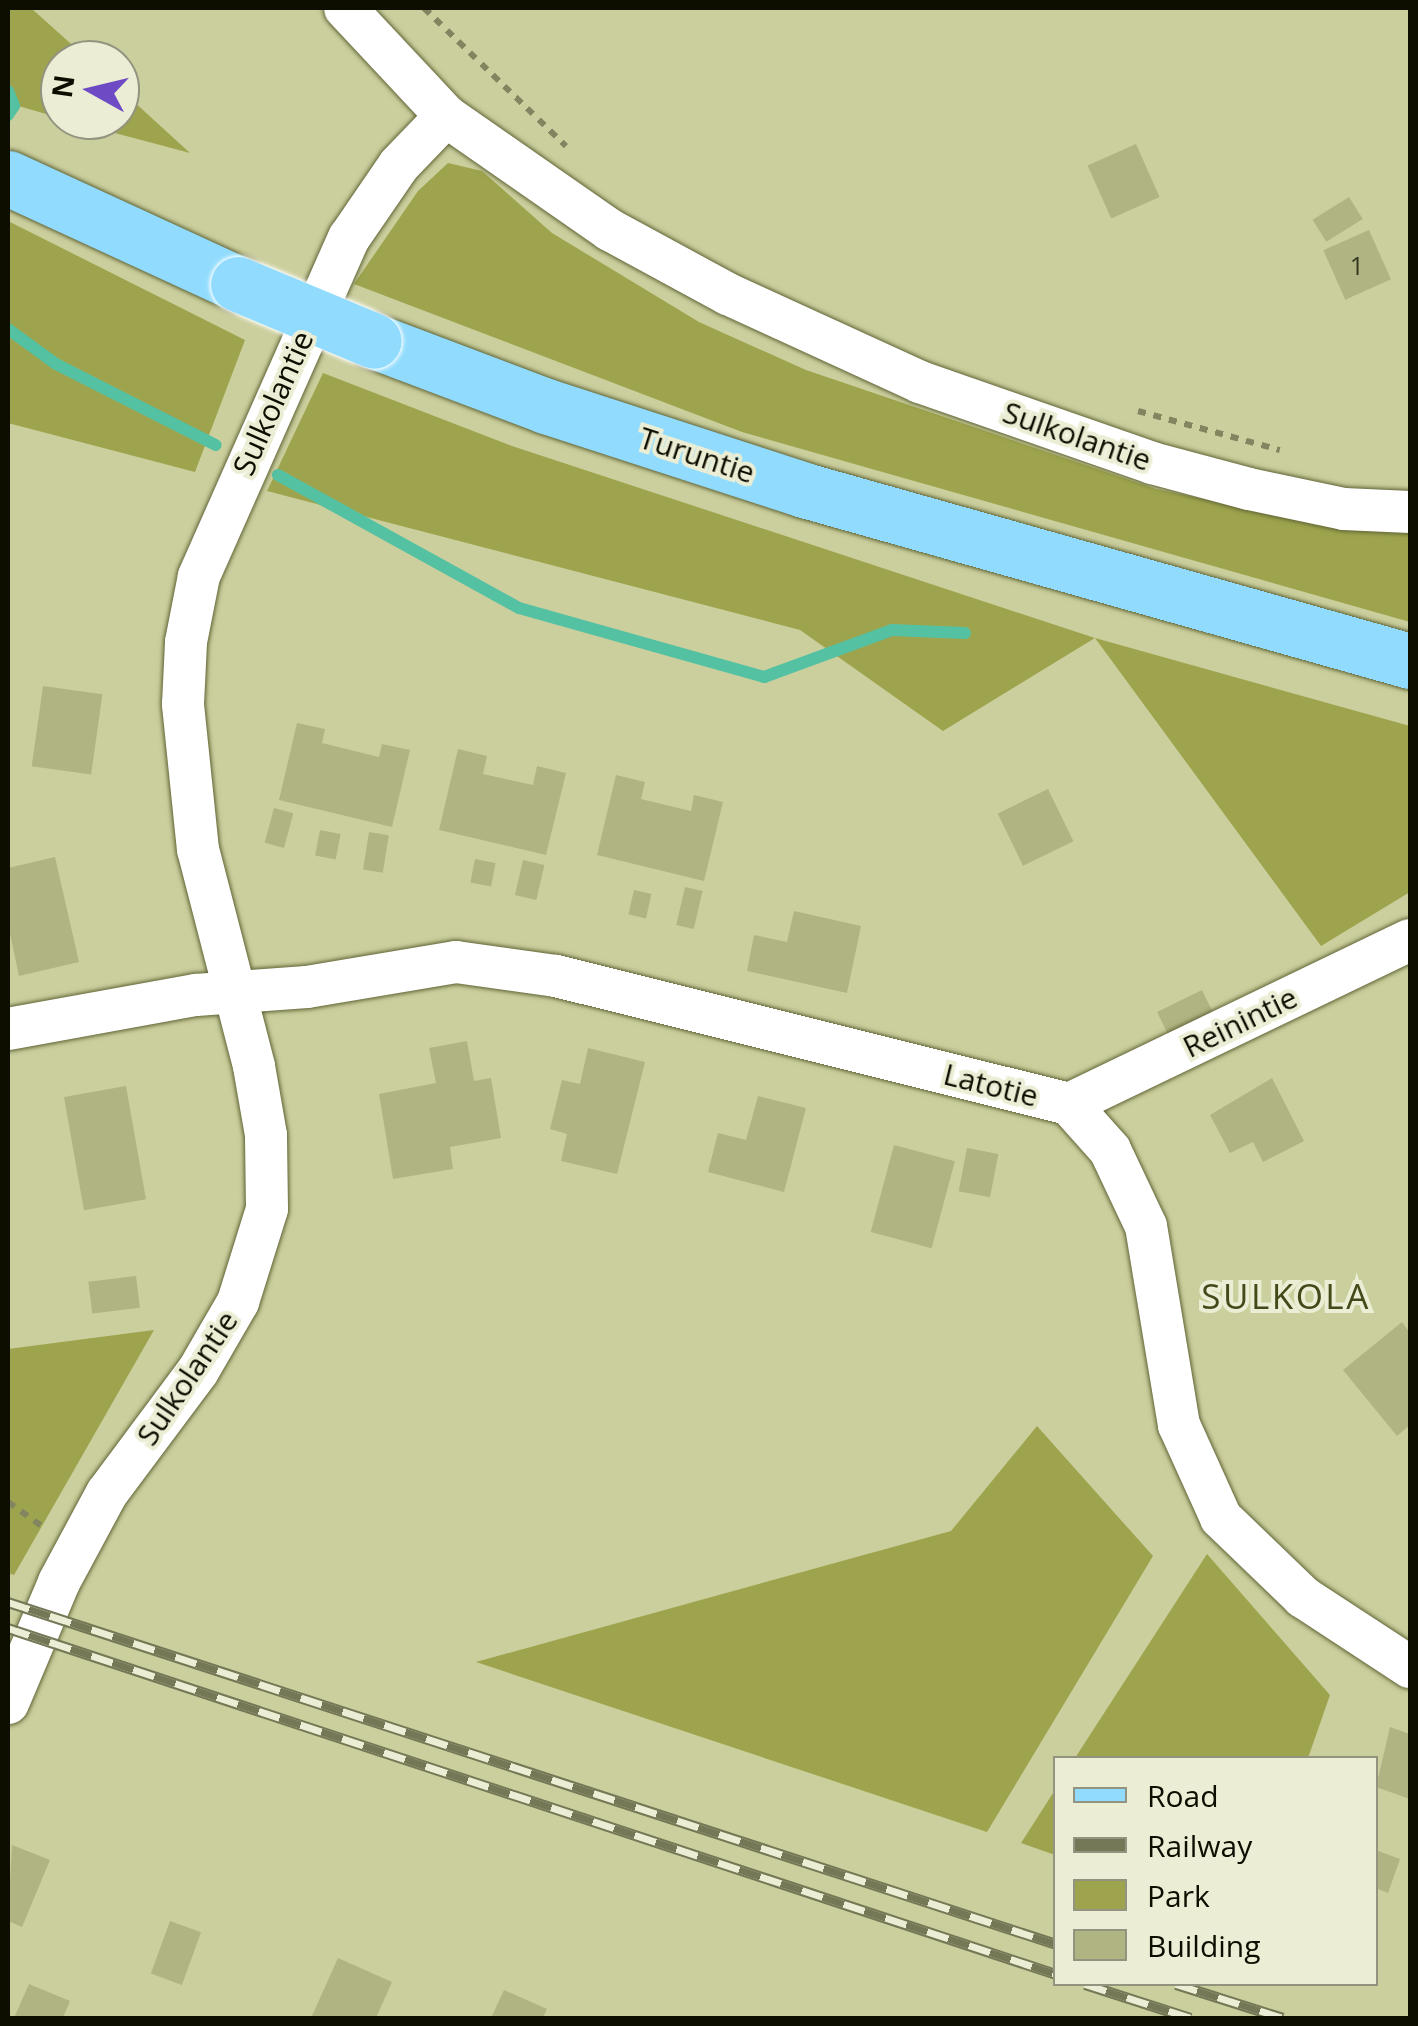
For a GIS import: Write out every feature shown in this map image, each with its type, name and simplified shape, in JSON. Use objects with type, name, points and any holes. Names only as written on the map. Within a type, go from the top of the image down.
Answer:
[{"type":"main road","name":"Turuntie","points":[[8,178],[238,284],[546,406],[804,490],[1410,662]]},
{"type":"street","points":[[345,8],[446,116]]},
{"type":"street","name":"Sulkolantie","points":[[8,1703],[59,1582],[107,1493],[198,1371],[238,1302],[267,1209],[266,1135],[198,850],[188,778],[184,673],[199,576],[349,238],[399,165],[446,116],[610,230],[728,294],[920,382],[1152,463],[1250,489],[1344,509],[1410,512]]},
{"type":"street","name":"Reinintie","points":[[1069,1104],[1410,940]]},
{"type":"street","name":"Latotie","points":[[8,1029],[456,962],[506,968],[1069,1104],[1110,1150],[1146,1226],[1179,1425],[1222,1518],[1303,1598],[1410,1667]]},
{"type":"path","points":[[424,8],[578,157]]},
{"type":"path","points":[[1120,406],[1290,452]]},
{"type":"path","points":[[8,1502],[53,1534]]},
{"type":"green space","points":[[8,8],[31,8],[67,40],[40,40],[40,112],[8,103]]},
{"type":"green space","points":[[140,107],[190,153],[140,140]]},
{"type":"green space","points":[[448,163],[482,171],[552,233],[699,322],[806,370],[1156,489],[1348,530],[1410,531],[1410,622],[742,432],[354,284],[418,191]]},
{"type":"green space","points":[[8,221],[245,340],[195,472],[8,423]]},
{"type":"green space","points":[[323,373],[512,446],[1095,638],[943,731],[800,630],[267,491]]},
{"type":"green space","points":[[1095,638],[1410,726],[1410,892],[1321,946]]},
{"type":"green space","points":[[154,1330],[14,1575],[8,1573],[8,1349]]},
{"type":"green space","points":[[1037,1426],[1153,1556],[987,1832],[476,1662],[951,1531]]},
{"type":"green space","points":[[1207,1554],[1330,1695],[1309,1756],[1076,1756]]},
{"type":"green space","points":[[1053,1793],[1053,1854],[1021,1843]]},
{"type":"building","points":[[1136,144],[1160,197],[1111,219],[1088,166]]},
{"type":"building","points":[[1349,197],[1363,219],[1326,242],[1313,220]]},
{"type":"building","points":[[1369,230],[1391,279],[1345,300],[1323,250]]},
{"type":"building","points":[[43,686],[102,694],[91,775],[32,766]]},
{"type":"building","points":[[297,723],[325,729],[322,743],[379,757],[382,744],[410,750],[392,827],[279,800]]},
{"type":"building","points":[[458,749],[487,756],[483,774],[533,785],[537,766],[566,773],[546,855],[439,830]]},
{"type":"building","points":[[616,775],[645,782],[641,799],[691,811],[694,795],[723,802],[704,881],[597,855]]},
{"type":"building","points":[[1048,789],[1073,841],[1023,866],[998,814]]},
{"type":"building","points":[[274,808],[293,813],[284,848],[265,843]]},
{"type":"building","points":[[320,830],[341,834],[336,860],[315,856]]},
{"type":"building","points":[[369,832],[389,835],[383,873],[363,870]]},
{"type":"building","points":[[55,857],[79,962],[19,976],[8,924],[8,868]]},
{"type":"building","points":[[475,859],[496,863],[491,887],[470,883]]},
{"type":"building","points":[[523,860],[544,865],[536,900],[515,895]]},
{"type":"building","points":[[685,887],[703,891],[694,929],[676,925]]},
{"type":"building","points":[[634,890],[652,894],[646,918],[628,914]]},
{"type":"building","points":[[794,911],[861,926],[847,993],[747,971],[754,935],[787,942]]},
{"type":"building","points":[[1202,990],[1214,1015],[1169,1037],[1157,1012]]},
{"type":"building","points":[[467,1041],[474,1081],[491,1078],[501,1138],[450,1147],[453,1169],[393,1179],[379,1094],[436,1083],[429,1048]]},
{"type":"building","points":[[588,1048],[645,1062],[617,1174],[561,1161],[567,1134],[550,1129],[562,1080],[580,1084]]},
{"type":"building","points":[[1272,1078],[1304,1141],[1263,1162],[1253,1142],[1230,1153],[1210,1115]]},
{"type":"building","points":[[126,1086],[146,1199],[84,1210],[64,1097]]},
{"type":"building","points":[[758,1096],[806,1108],[784,1192],[708,1172],[718,1133],[746,1140]]},
{"type":"building","points":[[894,1145],[955,1161],[932,1248],[871,1232]]},
{"type":"building","points":[[967,1148],[998,1154],[990,1197],[959,1191]]},
{"type":"building","points":[[136,1276],[140,1308],[92,1314],[88,1282]]},
{"type":"building","points":[[1402,1322],[1410,1333],[1410,1425],[1397,1436],[1343,1370]]},
{"type":"building","points":[[1390,1727],[1410,1734],[1410,1799],[1378,1788]]},
{"type":"building","points":[[12,1845],[50,1860],[22,1927],[8,1921]]},
{"type":"building","points":[[1378,1851],[1400,1859],[1388,1893],[1378,1889]]},
{"type":"building","points":[[170,1921],[201,1932],[182,1985],[151,1974]]},
{"type":"building","points":[[338,1958],[392,1982],[376,2018],[311,2018]]},
{"type":"building","points":[[29,1984],[70,2001],[63,2018],[14,2018]]},
{"type":"building","points":[[504,1990],[547,2009],[543,2018],[491,2018]]},
{"type":"waterway","points":[[8,91],[14,106],[8,115]]},
{"type":"waterway","points":[[8,329],[56,364],[216,445]]},
{"type":"waterway","points":[[278,475],[519,608],[764,677],[892,630],[965,633]]},
{"type":"railway","points":[[8,1602],[1053,1943]]},
{"type":"railway","points":[[8,1628],[1053,1973]]},
{"type":"railway","points":[[1091,1986],[1191,2018]]},
{"type":"railway","points":[[1182,1986],[1283,2018]]},
{"type":"district","name":"SULKOLA","points":[[1286,1296]]}]
